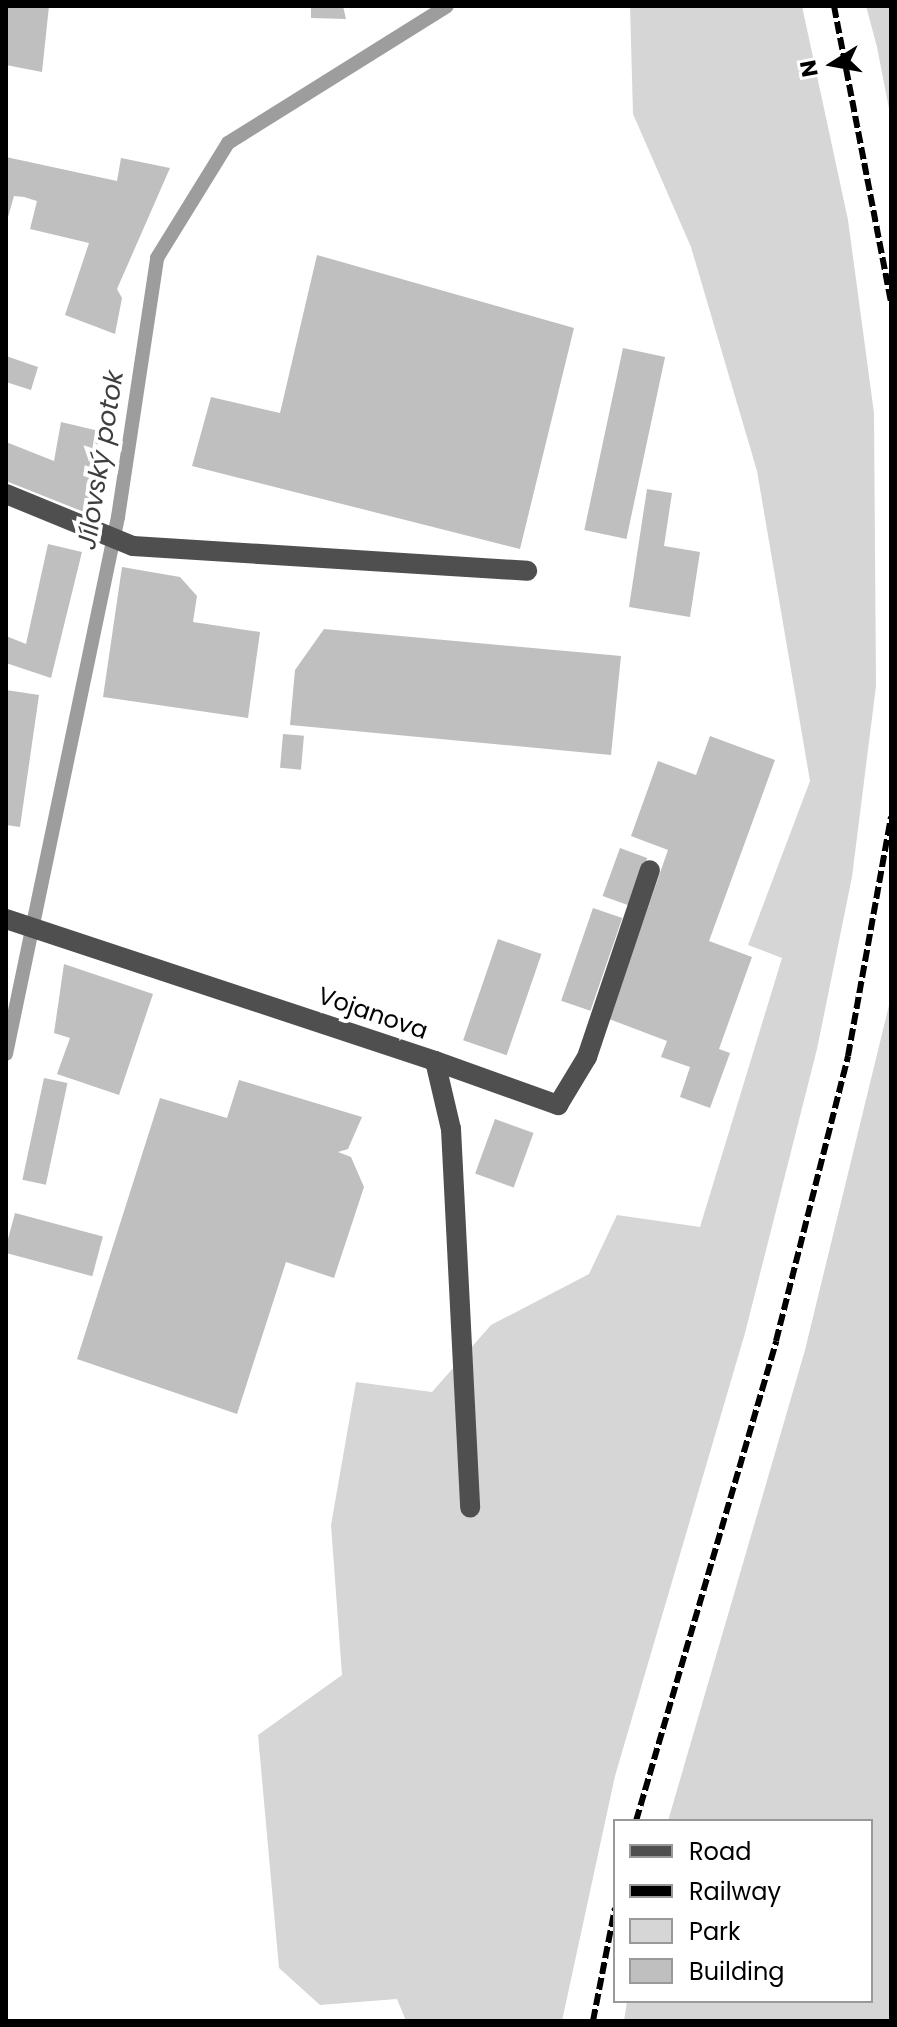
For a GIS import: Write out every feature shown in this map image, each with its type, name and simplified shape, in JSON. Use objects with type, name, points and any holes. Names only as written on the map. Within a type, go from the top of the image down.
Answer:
[{"type":"street","points":[[6,494],[133,546],[527,571]]},
{"type":"street","points":[[435,1061],[558,1105],[587,1057],[650,870]]},
{"type":"street","name":"Vojanova","points":[[6,919],[435,1061],[451,1129],[470,1508]]},
{"type":"green space","points":[[630,6],[802,6],[848,220],[874,413],[876,686],[852,877],[817,1049],[745,1333],[615,1776],[562,2021],[406,2021],[397,1999],[320,2005],[279,1968],[258,1735],[342,1675],[331,1525],[356,1382],[432,1392],[491,1325],[589,1274],[617,1215],[700,1227],[782,958],[748,945],[810,781],[757,471],[691,247],[633,114]]},
{"type":"green space","points":[[866,6],[891,6],[891,119],[877,47]]},
{"type":"green space","points":[[891,997],[891,2021],[624,2021],[627,2003],[873,2003],[873,1819],[669,1819],[805,1350]]},
{"type":"building","points":[[6,6],[49,6],[42,72],[6,65]]},
{"type":"building","points":[[311,6],[343,6],[346,19],[311,18]]},
{"type":"building","points":[[6,157],[117,181],[121,158],[170,168],[117,289],[122,298],[115,334],[65,315],[89,243],[30,229],[37,201],[24,197],[14,196],[6,224]]},
{"type":"building","points":[[317,255],[574,328],[520,549],[192,466],[211,397],[280,413]]},
{"type":"building","points":[[623,348],[665,357],[626,539],[584,530]]},
{"type":"building","points":[[6,356],[38,367],[31,390],[6,382]]},
{"type":"building","points":[[61,422],[99,431],[89,514],[6,481],[6,442],[54,461]]},
{"type":"building","points":[[647,489],[672,493],[664,546],[700,552],[690,617],[629,607]]},
{"type":"building","points":[[48,544],[82,552],[51,678],[6,663],[6,636],[26,644]]},
{"type":"building","points":[[122,567],[180,577],[197,596],[193,622],[260,632],[248,718],[103,697]]},
{"type":"building","points":[[324,629],[621,656],[611,755],[290,725],[295,670]]},
{"type":"building","points":[[6,690],[39,695],[20,827],[6,825]]},
{"type":"building","points":[[283,734],[304,736],[301,770],[280,768]]},
{"type":"building","points":[[710,736],[775,760],[709,941],[752,957],[719,1049],[730,1053],[710,1108],[680,1097],[690,1067],[661,1057],[667,1041],[609,1019],[668,850],[631,836],[658,761],[696,775]]},
{"type":"building","points":[[620,848],[647,858],[630,906],[603,896]]},
{"type":"building","points":[[593,908],[622,918],[590,1011],[561,1001]]},
{"type":"building","points":[[498,939],[541,954],[507,1055],[463,1040]]},
{"type":"building","points":[[64,964],[153,994],[119,1095],[57,1074],[70,1038],[54,1033]]},
{"type":"building","points":[[44,1078],[67,1083],[46,1185],[22,1180]]},
{"type":"building","points":[[239,1080],[362,1117],[348,1149],[338,1152],[351,1157],[364,1187],[334,1278],[286,1262],[237,1414],[77,1359],[160,1098],[227,1118]]},
{"type":"building","points":[[495,1119],[534,1133],[514,1188],[475,1174]]},
{"type":"building","points":[[15,1213],[103,1237],[92,1276],[6,1253]]},
{"type":"waterway","name":"Jílovský potok","points":[[6,1054],[118,517],[157,258],[228,143],[447,6]]},
{"type":"railway","points":[[834,6],[891,301]]},
{"type":"railway","points":[[637,1819],[776,1341],[848,1056],[891,817]]},
{"type":"railway","points":[[593,2021],[613,1918]]}]
